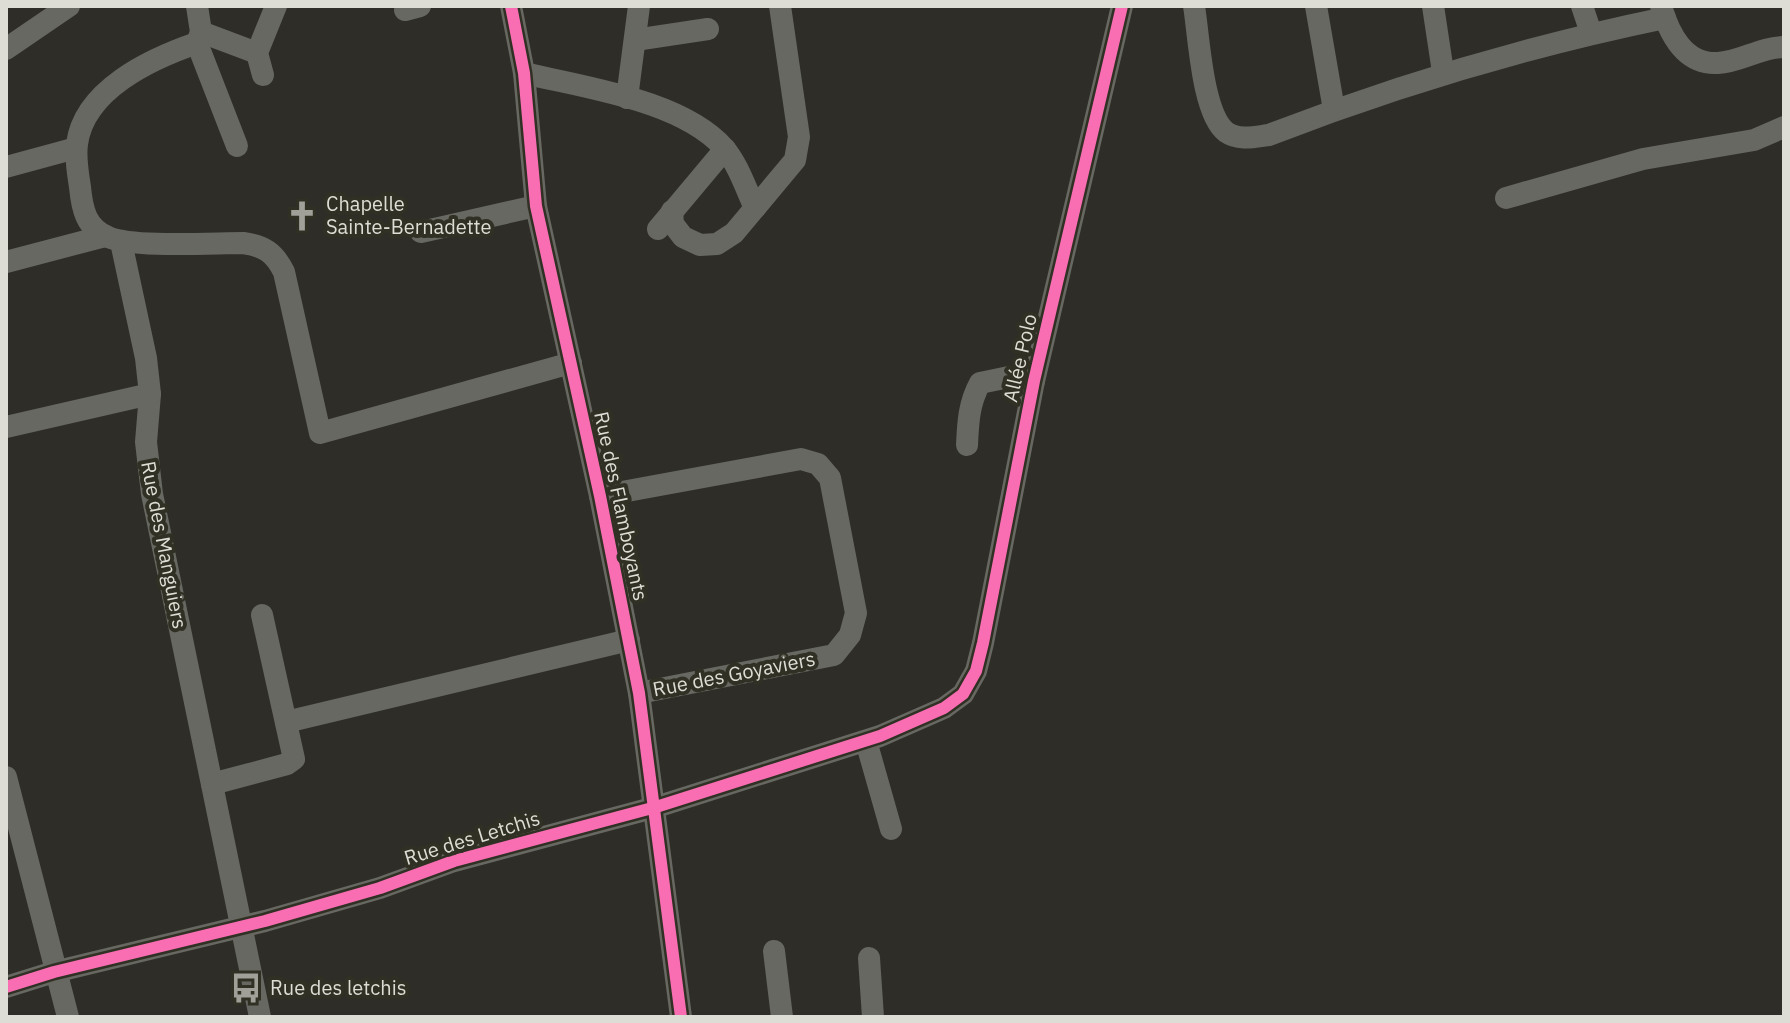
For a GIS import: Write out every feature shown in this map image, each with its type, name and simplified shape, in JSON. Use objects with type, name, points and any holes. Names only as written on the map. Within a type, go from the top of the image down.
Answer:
[{"type":"street","points":[[6,49],[69,6]]},
{"type":"street","points":[[197,6],[199,38],[237,146]]},
{"type":"street","points":[[263,75],[257,53],[276,6]]},
{"type":"street","name":"Rue des Flamboyants","points":[[511,6],[524,73],[536,206],[600,496],[639,693],[681,1017]]},
{"type":"street","points":[[627,98],[639,6]]},
{"type":"street","points":[[672,211],[673,224],[683,237],[700,245],[717,244],[734,233],[795,160],[799,137],[780,6]]},
{"type":"street","name":"Allée Polo","points":[[944,708],[963,694],[976,671],[1034,381],[1122,6]]},
{"type":"street","points":[[1194,6],[1214,116],[1226,132],[1245,139],[1269,135],[1443,72],[1663,12],[1672,37],[1682,50],[1699,60],[1717,63],[1784,47]]},
{"type":"street","points":[[1316,6],[1334,110]]},
{"type":"street","points":[[1433,6],[1443,72]]},
{"type":"street","points":[[1582,6],[1591,33]]},
{"type":"street","points":[[635,40],[708,29]]},
{"type":"street","points":[[199,38],[257,53]]},
{"type":"street","name":"Rue des Manguiers","points":[[199,38],[163,54],[107,90],[89,108],[76,148],[85,217],[94,229],[113,239],[146,358],[150,394],[146,442],[152,494],[260,1017]]},
{"type":"street","points":[[524,73],[674,112],[699,126],[725,149],[755,208]]},
{"type":"street","points":[[1506,198],[1643,159],[1754,140],[1784,127]]},
{"type":"street","points":[[6,167],[76,148]]},
{"type":"street","points":[[658,229],[725,149]]},
{"type":"street","points":[[421,232],[536,206]]},
{"type":"street","points":[[6,262],[113,239],[260,246],[275,255],[284,272],[328,430],[571,363]]},
{"type":"street","points":[[967,445],[968,416],[980,383],[1009,377],[1034,381]]},
{"type":"street","points":[[6,427],[150,394]]},
{"type":"street","name":"Rue des Goyaviers","points":[[600,496],[801,459],[818,464],[830,478],[856,613],[850,635],[834,655],[639,693]]},
{"type":"street","points":[[212,784],[291,762],[294,754],[262,615]]},
{"type":"street","points":[[286,722],[629,640]]},
{"type":"street","name":"Rue des Letchis","points":[[6,987],[54,972],[242,927],[380,888],[454,861],[656,807],[866,741],[944,708]]},
{"type":"street","points":[[866,741],[891,829]]},
{"type":"street","points":[[6,777],[68,1017]]},
{"type":"street","points":[[774,951],[782,1017]]},
{"type":"street","points":[[869,958],[873,1017]]},
{"type":"cycle path","points":[[511,6],[524,73],[536,206],[600,496],[639,693],[681,1017]]},
{"type":"cycle path","points":[[6,987],[54,972],[265,921],[380,888],[454,861],[656,807],[880,736],[944,708],[963,694],[976,671],[983,643],[1034,381],[1122,6]]},
{"type":"place","name":"Chapelle Sainte-Bernadette","points":[[302,216]]},
{"type":"place","name":"Rue des letchis","points":[[246,988]]}]
